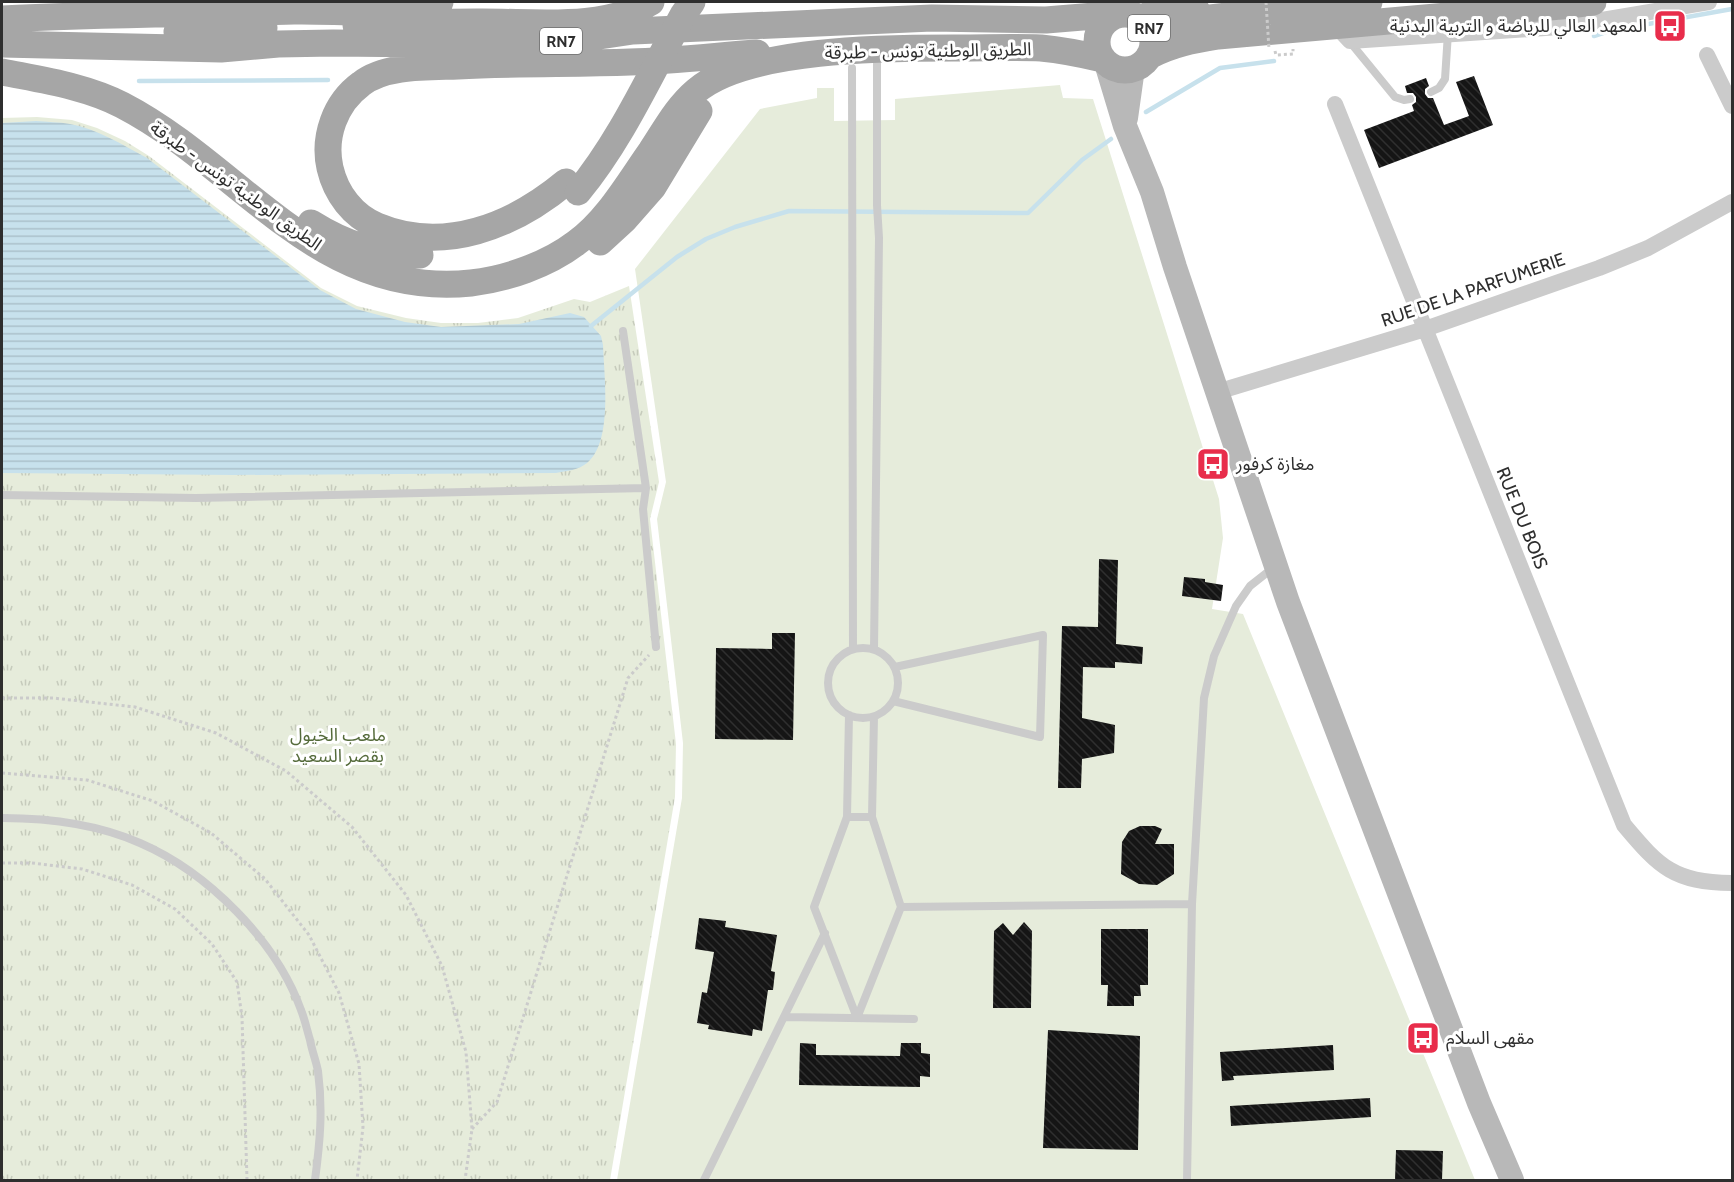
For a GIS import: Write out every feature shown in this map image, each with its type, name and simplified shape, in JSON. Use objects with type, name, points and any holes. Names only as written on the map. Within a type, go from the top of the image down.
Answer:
[{"type":"main road","points":[[2,19],[298,11],[376,12],[414,8],[440,2]]},
{"type":"main road","points":[[74,45],[118,33],[590,21],[617,16],[651,2]]},
{"type":"main road","points":[[99,94],[146,111],[193,137],[313,225],[353,245],[374,252],[400,255],[463,251],[500,240],[526,228],[548,215],[572,187],[588,154],[675,2]]},
{"type":"main road","points":[[692,2],[614,142],[597,169],[572,187],[517,215],[465,235],[433,238],[412,236],[374,225],[344,200],[333,180],[328,158],[333,118],[345,100],[362,83],[388,72],[407,68],[632,62],[777,52],[821,52]]},
{"type":"main road","name":"الطريق الوطنية تونس - طبرقة","points":[[2,44],[221,49],[278,44],[344,43],[539,45],[633,31],[932,18],[1046,20],[1128,9],[1182,22],[1257,8],[1369,2]]},
{"type":"main road","name":"RN7","points":[[1141,62],[1170,45],[1187,40],[1343,34],[1448,25],[1593,2]]},
{"type":"main road","name":"RN7","points":[[1104,61],[1097,46],[1100,29],[1110,18],[1128,9],[1148,26],[1152,39],[1141,62]]},
{"type":"main road","points":[[420,255],[375,242],[358,233],[330,206],[319,187],[313,161],[318,120],[327,98],[345,79],[365,65],[399,54],[470,52],[539,45]]},
{"type":"main road","points":[[524,270],[557,265],[578,258],[607,236],[653,187],[699,110],[723,90],[743,82],[767,77],[864,65],[906,48]]},
{"type":"main road","name":"الطريق الوطنية تونس - طبرقة","points":[[2,72],[99,94],[125,106],[165,131],[302,238],[339,259],[402,281],[435,284],[470,283],[501,278],[555,256],[577,243],[598,222],[628,184],[680,107],[696,91],[711,81],[738,70],[821,52],[906,48],[1042,48],[1079,53],[1104,61]]},
{"type":"main road","points":[[1104,61],[1123,70],[1141,62]]},
{"type":"street","points":[[1448,25],[1560,27],[1709,2]]},
{"type":"street","points":[[1707,55],[1732,106]]},
{"type":"street","points":[[1104,61],[1125,126],[1152,192],[1276,566],[1479,1103],[1512,1180]]},
{"type":"street","points":[[1125,126],[1141,62]]},
{"type":"street","name":"RUE DU BOIS","points":[[1335,104],[1624,825],[1649,855],[1671,872],[1694,880],[1732,883]]},
{"type":"street","name":"RUE DE LA PARFUMERIE","points":[[1217,392],[1425,329],[1588,272],[1648,248],[1732,202]]},
{"type":"lane","points":[[1431,92],[1439,88],[1444,79],[1448,25]]},
{"type":"lane","points":[[1343,34],[1395,97],[1410,99]]},
{"type":"lane","points":[[853,649],[852,200],[864,65]]},
{"type":"lane","points":[[864,65],[879,238],[874,649]]},
{"type":"lane","points":[[624,331],[646,488],[643,509],[656,647]]},
{"type":"lane","points":[[2,495],[196,498],[646,488]]},
{"type":"lane","points":[[1187,1180],[1192,904],[1204,698],[1214,656],[1236,606],[1250,586],[1276,566]]},
{"type":"lane","points":[[893,702],[1040,737],[1043,635],[895,667]]},
{"type":"lane","points":[[853,649],[874,649],[886,656],[895,667],[898,692],[885,711],[874,717],[862,718],[849,715],[834,702],[829,690],[828,677],[834,663],[842,655],[853,649]]},
{"type":"lane","points":[[849,715],[847,817],[814,907],[857,1018]]},
{"type":"lane","points":[[857,1018],[901,907],[872,817],[874,717]]},
{"type":"lane","points":[[847,817],[872,817]]},
{"type":"lane","points":[[2,818],[25,818],[83,825],[140,843],[190,870],[237,910],[275,958],[301,1008],[319,1081],[322,1124],[315,1180]]},
{"type":"lane","points":[[901,907],[1192,904]]},
{"type":"lane","points":[[704,1180],[825,933]]},
{"type":"lane","points":[[785,1017],[914,1019]]},
{"type":"path","points":[[1257,8],[1269,49]]},
{"type":"path","points":[[471,1129],[498,1101],[628,678],[656,647]]},
{"type":"path","points":[[2,698],[53,698],[135,707],[216,733],[286,771],[352,827],[406,895],[442,966],[466,1052],[471,1129],[465,1180]]},
{"type":"path","points":[[2,863],[32,863],[82,869],[132,885],[176,909],[212,944],[237,982],[242,1017],[247,1180]]},
{"type":"green space","points":[[1060,85],[1063,98],[1093,99],[1219,499],[1223,538],[1212,609],[1243,614],[1475,1180],[617,1180],[682,798],[683,743],[657,519],[666,482],[635,269],[760,109],[817,98],[817,88],[834,88],[834,121],[895,120],[895,99]]},
{"type":"green space","name":"ملعب الخيول بقصر السعيد","points":[[37,117],[72,120],[125,141],[149,156],[321,288],[357,306],[406,318],[441,323],[478,323],[518,318],[574,299],[590,302],[629,286],[659,482],[650,519],[676,744],[675,797],[610,1180],[2,1180],[2,118]]},
{"type":"water","points":[[36,121],[70,124],[90,130],[147,158],[320,290],[356,309],[405,322],[441,327],[519,324],[570,313],[584,317],[601,336],[603,345],[604,425],[595,453],[587,463],[580,467],[556,473],[234,475],[2,473],[2,123]]},
{"type":"building","points":[[1474,76],[1493,125],[1379,168],[1364,130],[1414,111],[1412,105],[1416,102],[1416,97],[1413,93],[1407,93],[1405,86],[1426,78],[1429,86],[1425,89],[1425,94],[1428,98],[1433,98],[1444,125],[1469,116],[1456,82]]},
{"type":"building","points":[[1099,559],[1118,560],[1116,644],[1143,647],[1142,664],[1115,662],[1115,668],[1083,667],[1082,718],[1115,725],[1114,753],[1082,759],[1081,788],[1058,788],[1062,626],[1098,627]]},
{"type":"building","points":[[1184,577],[1205,579],[1205,582],[1223,585],[1221,601],[1182,596]]},
{"type":"building","points":[[772,633],[795,633],[793,740],[715,739],[716,648],[772,649]]},
{"type":"building","points":[[1140,826],[1155,826],[1162,829],[1155,844],[1174,844],[1174,874],[1157,885],[1139,884],[1121,874],[1122,842],[1129,831]]},
{"type":"building","points":[[699,918],[726,921],[725,927],[777,935],[771,971],[775,972],[773,990],[768,990],[762,1031],[753,1029],[752,1036],[708,1029],[709,1025],[697,1023],[702,992],[707,993],[714,952],[695,949]]},
{"type":"building","points":[[1024,922],[1032,931],[1031,1008],[993,1008],[994,931],[1003,923],[1013,935]]},
{"type":"building","points":[[1101,929],[1148,929],[1148,985],[1140,985],[1141,996],[1134,996],[1134,1006],[1107,1006],[1108,985],[1101,985]]},
{"type":"building","points":[[1048,1030],[1140,1036],[1138,1150],[1043,1148]]},
{"type":"building","points":[[800,1043],[816,1044],[816,1055],[900,1056],[901,1043],[921,1043],[921,1053],[930,1054],[930,1077],[920,1076],[920,1087],[799,1085]]},
{"type":"building","points":[[1333,1045],[1334,1070],[1233,1076],[1234,1080],[1222,1081],[1220,1052]]},
{"type":"building","points":[[1370,1098],[1371,1117],[1231,1126],[1230,1106]]},
{"type":"building","points":[[1396,1150],[1443,1151],[1442,1180],[1395,1180]]},
{"type":"waterway","points":[[1594,36],[1609,31],[1732,9]]},
{"type":"waterway","points":[[1146,112],[1220,68],[1274,61]]},
{"type":"waterway","points":[[139,81],[328,80]]},
{"type":"waterway","points":[[591,326],[677,257],[706,239],[735,227],[789,211],[1028,213],[1082,160],[1111,139]]},
{"type":"place","name":"المعهد العالي للرياضة و التربية البدنية","points":[[1670,26]]},
{"type":"place","name":"مغازة كرفور","points":[[1213,464]]},
{"type":"place","name":"مقهى السلام","points":[[1423,1038]]}]
